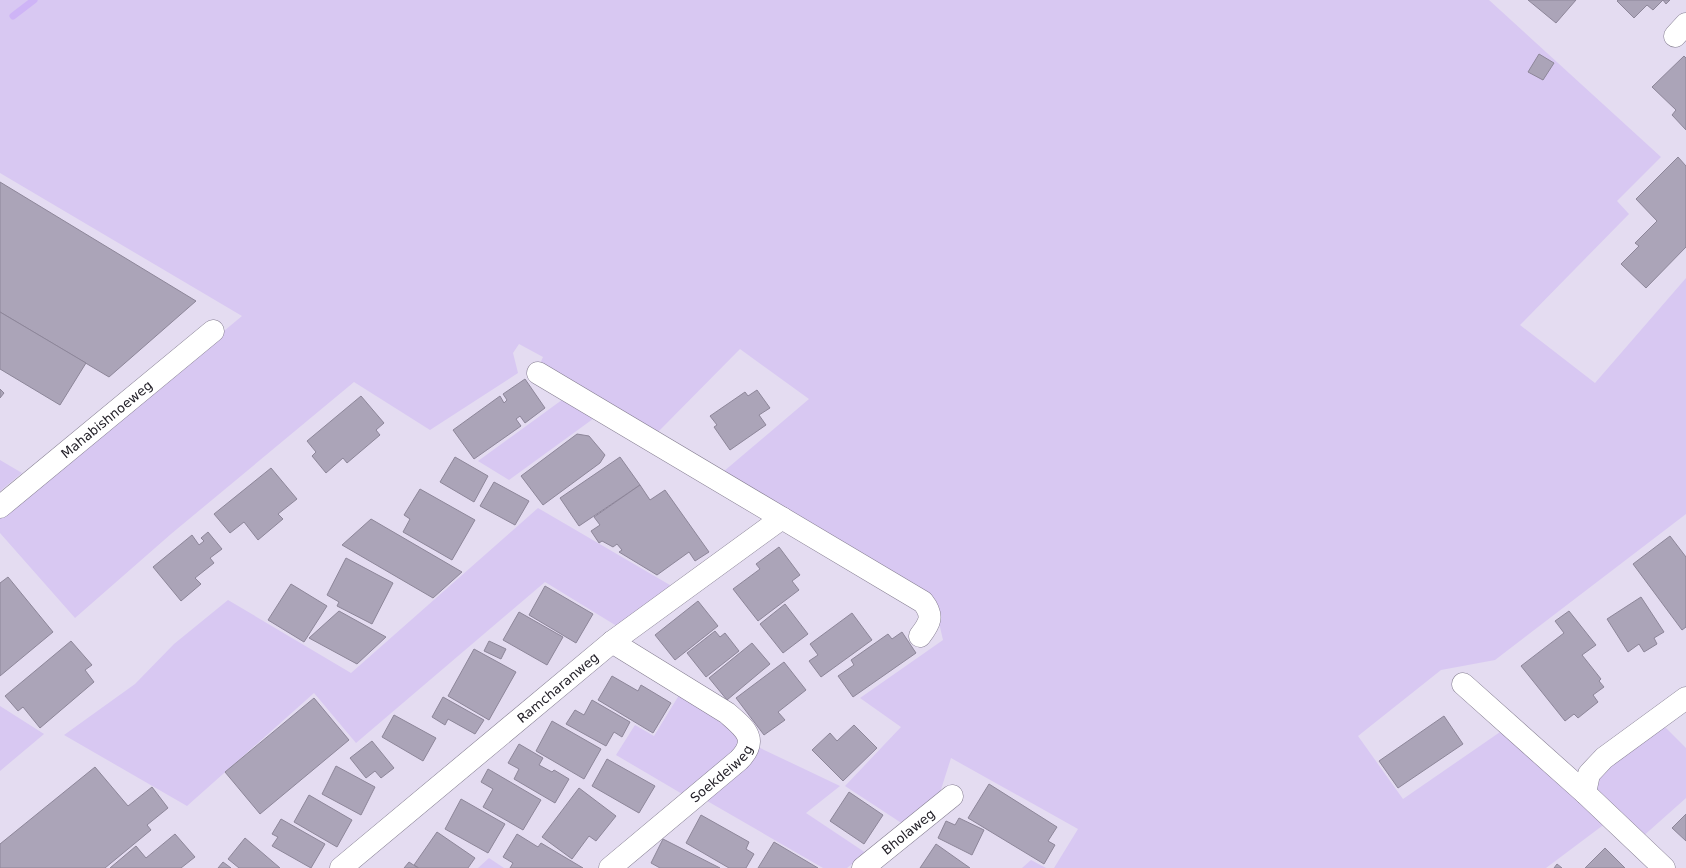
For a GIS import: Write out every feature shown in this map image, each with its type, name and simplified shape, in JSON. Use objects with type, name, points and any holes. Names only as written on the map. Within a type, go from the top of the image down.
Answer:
[{"type":"street","name":"Mahabishnoeweg","points":[[0,507],[213,331]]},
{"type":"street","points":[[538,373],[923,602],[929,610],[930,618],[927,628],[920,636]]},
{"type":"street","name":"Ramcharanweg","points":[[341,868],[612,642],[782,518]]},
{"type":"street","name":"Soekdeiweg","points":[[610,868],[739,760],[746,752],[749,745],[748,735],[744,728],[727,712],[612,642]]},
{"type":"street","points":[[1463,684],[1585,793],[1664,868]]},
{"type":"street","points":[[1585,793],[1589,774],[1604,758],[1686,698]]},
{"type":"street","name":"Bholaweg","points":[[863,868],[952,796]]},
{"type":"shaded area","points":[[0,0],[1489,0],[1661,157],[1617,201],[1629,214],[1520,325],[1595,383],[1686,278],[1686,514],[1495,660],[1441,670],[1358,736],[1403,799],[1503,730],[1606,823],[1546,868],[1054,868],[1078,829],[951,758],[938,799],[906,826],[845,786],[901,727],[860,698],[943,640],[934,601],[723,472],[809,399],[740,349],[656,434],[539,366],[543,357],[519,344],[513,353],[518,373],[430,430],[354,382],[171,534],[75,618],[0,533],[0,517],[242,316],[0,173]]},
{"type":"shaded area","points":[[566,397],[597,416],[509,480],[478,461]]},
{"type":"shaded area","points":[[0,460],[22,473],[0,491]]},
{"type":"shaded area","points":[[538,508],[675,588],[620,628],[545,582],[356,743],[314,693],[187,806],[64,735],[135,684],[174,644],[228,600],[351,673]]},
{"type":"shaded area","points":[[681,692],[740,736],[736,751],[684,795],[616,755],[635,725],[654,736]]},
{"type":"shaded area","points":[[0,706],[44,734],[0,771]]},
{"type":"shaded area","points":[[1662,724],[1686,748],[1686,798],[1641,838],[1594,792],[1595,777]]},
{"type":"shaded area","points":[[758,747],[840,786],[806,813],[866,853],[847,868],[823,868],[702,798]]},
{"type":"shaded area","points":[[489,858],[504,868],[478,868]]},
{"type":"shaded area","points":[[1031,860],[1046,868],[1022,868]]},
{"type":"building","points":[[1528,0],[1576,0],[1556,23]]},
{"type":"building","points":[[1663,0],[1653,10],[1647,5],[1634,18],[1617,1]]},
{"type":"building","points":[[1663,0],[1670,0],[1666,4]]},
{"type":"building","points":[[1539,54],[1554,63],[1543,80],[1528,72]]},
{"type":"building","points":[[1684,56],[1686,58],[1686,130],[1672,115],[1676,110],[1652,87]]},
{"type":"building","points":[[1678,157],[1686,166],[1686,247],[1646,288],[1621,264],[1639,246],[1635,243],[1657,221],[1636,199]]},
{"type":"building","points":[[0,182],[196,301],[109,377],[0,312]]},
{"type":"building","points":[[0,312],[86,363],[60,405],[0,369]]},
{"type":"building","points":[[525,379],[545,408],[525,423],[520,416],[516,419],[521,426],[474,459],[453,430],[500,396],[504,403],[507,400],[503,394]]},
{"type":"building","points":[[0,389],[4,393],[0,398]]},
{"type":"building","points":[[757,390],[770,408],[759,415],[766,425],[730,450],[714,427],[717,425],[710,416],[745,392],[748,396]]},
{"type":"building","points":[[361,396],[384,423],[376,430],[380,435],[347,463],[343,458],[326,473],[312,456],[316,452],[307,441]]},
{"type":"building","points":[[577,434],[589,436],[605,455],[600,463],[543,505],[521,476]]},
{"type":"building","points":[[455,457],[488,476],[474,502],[440,482]]},
{"type":"building","points":[[620,457],[640,485],[579,526],[560,498]]},
{"type":"building","points":[[271,468],[297,499],[278,514],[283,519],[258,540],[244,522],[230,533],[214,514]]},
{"type":"building","points":[[494,482],[529,501],[515,525],[480,506]]},
{"type":"building","points":[[640,485],[650,500],[665,490],[709,552],[695,561],[689,552],[657,575],[619,552],[622,550],[617,544],[613,547],[602,541],[599,543],[591,531],[600,525],[594,517]]},
{"type":"building","points":[[420,489],[475,520],[452,560],[403,532],[410,519],[404,515]]},
{"type":"building","points":[[371,519],[462,572],[433,598],[342,545]]},
{"type":"building","points":[[208,532],[222,549],[210,558],[214,563],[195,578],[201,584],[181,601],[153,567],[192,535],[199,545],[204,541],[201,538]]},
{"type":"building","points":[[1670,536],[1686,557],[1686,627],[1682,630],[1633,564]]},
{"type":"building","points":[[779,547],[800,575],[792,581],[799,590],[758,621],[733,589],[760,569],[756,564]]},
{"type":"building","points":[[346,558],[393,583],[372,624],[337,606],[339,602],[327,595]]},
{"type":"building","points":[[8,577],[53,632],[0,676],[0,583]]},
{"type":"building","points":[[291,584],[327,606],[304,642],[268,620]]},
{"type":"building","points":[[545,586],[593,614],[576,643],[529,615]]},
{"type":"building","points":[[1641,597],[1664,632],[1654,638],[1657,644],[1644,652],[1639,644],[1628,652],[1607,619]]},
{"type":"building","points":[[698,601],[718,626],[675,660],[655,635]]},
{"type":"building","points":[[785,604],[808,634],[783,653],[760,624]]},
{"type":"building","points":[[339,611],[386,637],[357,664],[309,638]]},
{"type":"building","points":[[1569,611],[1596,645],[1582,655],[1601,679],[1599,681],[1604,687],[1593,695],[1598,702],[1578,718],[1574,714],[1565,721],[1521,666],[1564,633],[1555,621]]},
{"type":"building","points":[[519,612],[563,637],[547,665],[503,640]]},
{"type":"building","points":[[852,613],[872,640],[821,677],[809,661],[818,655],[810,644]]},
{"type":"building","points":[[715,631],[720,637],[725,633],[739,651],[706,677],[687,653]]},
{"type":"building","points":[[902,632],[916,653],[853,697],[838,676],[854,665],[851,660],[888,634],[892,639]]},
{"type":"building","points":[[71,641],[92,665],[85,670],[94,682],[40,728],[23,707],[18,711],[5,696]]},
{"type":"building","points":[[489,641],[506,649],[501,659],[484,651]]},
{"type":"building","points":[[752,643],[770,664],[727,700],[709,678]]},
{"type":"building","points":[[474,649],[516,672],[489,720],[448,696]]},
{"type":"building","points":[[784,662],[806,690],[778,712],[785,720],[764,735],[736,698]]},
{"type":"building","points":[[612,676],[638,691],[641,685],[671,703],[653,733],[598,700]]},
{"type":"building","points":[[443,697],[484,720],[475,734],[448,719],[445,725],[432,717]]},
{"type":"building","points":[[314,698],[349,740],[260,814],[225,772]]},
{"type":"building","points":[[592,700],[630,722],[622,737],[614,732],[606,746],[566,724],[575,710],[584,715]]},
{"type":"building","points":[[394,715],[436,738],[423,761],[382,737]]},
{"type":"building","points":[[1444,716],[1463,744],[1398,788],[1379,761]]},
{"type":"building","points":[[552,721],[601,749],[584,779],[536,751]]},
{"type":"building","points":[[854,725],[877,748],[843,781],[812,750],[830,733],[837,741]]},
{"type":"building","points":[[372,741],[394,768],[381,778],[375,771],[366,778],[350,758]]},
{"type":"building","points":[[519,744],[543,758],[539,765],[552,772],[554,770],[569,779],[555,803],[514,779],[519,769],[508,763]]},
{"type":"building","points":[[607,759],[655,786],[639,813],[592,786]]},
{"type":"building","points":[[336,766],[375,787],[361,815],[322,794]]},
{"type":"building","points":[[95,767],[128,806],[152,787],[168,808],[147,825],[151,830],[105,868],[0,868],[0,844]]},
{"type":"building","points":[[488,769],[541,800],[523,830],[483,807],[493,789],[481,782]]},
{"type":"building","points":[[989,784],[1057,827],[1048,841],[1055,845],[1044,864],[968,818]]},
{"type":"building","points":[[579,788],[616,816],[596,841],[589,836],[572,859],[542,837]]},
{"type":"building","points":[[849,792],[883,815],[864,844],[830,821]]},
{"type":"building","points":[[309,795],[352,820],[337,847],[294,822]]},
{"type":"building","points":[[461,799],[505,824],[488,853],[445,829]]},
{"type":"building","points":[[1686,814],[1686,841],[1672,828]]},
{"type":"building","points":[[701,815],[749,842],[746,849],[754,854],[746,868],[729,868],[686,843]]},
{"type":"building","points":[[959,818],[984,830],[972,855],[938,838],[946,821],[955,825]]},
{"type":"building","points":[[281,819],[325,844],[311,868],[272,846],[278,837],[272,834]]},
{"type":"building","points":[[437,832],[475,858],[468,868],[419,868],[414,865]]},
{"type":"building","points":[[175,834],[195,857],[181,868],[110,868],[136,846],[146,858]]},
{"type":"building","points":[[517,834],[538,847],[541,843],[583,868],[510,868],[513,863],[503,857]]},
{"type":"building","points":[[245,838],[280,868],[239,868],[228,859]]},
{"type":"building","points":[[663,839],[720,868],[660,868],[651,863]]},
{"type":"building","points":[[774,842],[818,868],[758,868]]},
{"type":"building","points":[[936,844],[970,868],[920,868]]},
{"type":"building","points":[[1605,848],[1625,868],[1585,868]]},
{"type":"building","points":[[223,862],[231,868],[218,868]]},
{"type":"building","points":[[409,862],[418,868],[404,868]]},
{"type":"building","points":[[1557,864],[1562,868],[1554,868]]},
{"type":"waterway","points":[[13,16],[34,0]]}]
